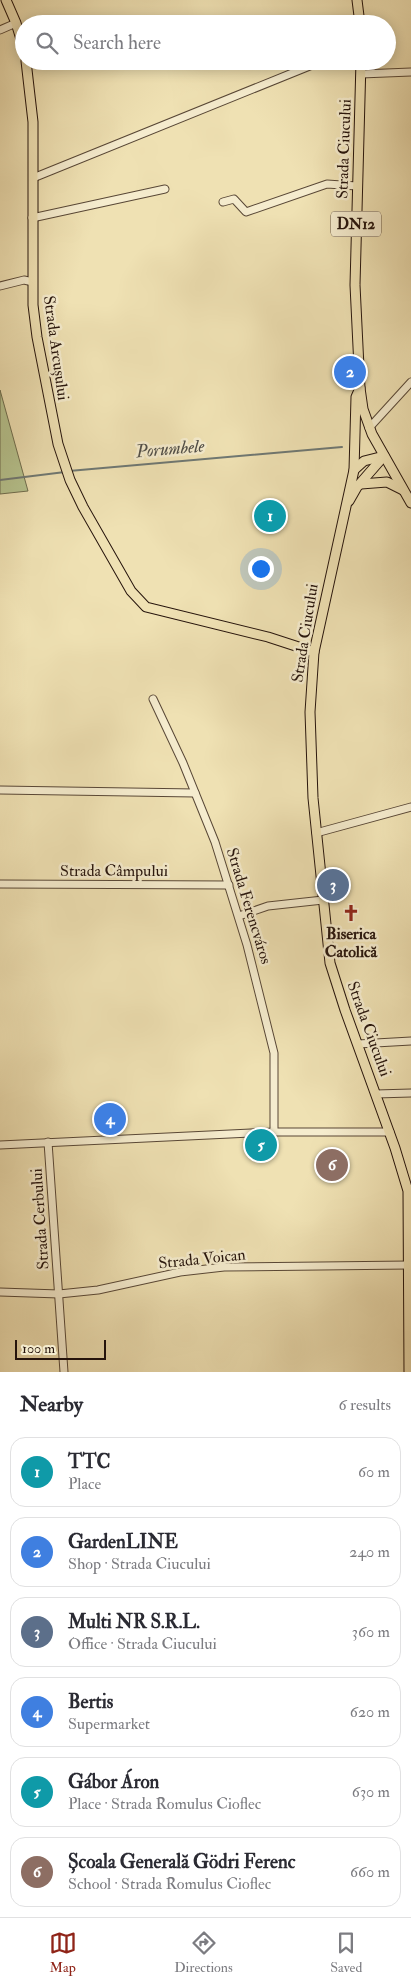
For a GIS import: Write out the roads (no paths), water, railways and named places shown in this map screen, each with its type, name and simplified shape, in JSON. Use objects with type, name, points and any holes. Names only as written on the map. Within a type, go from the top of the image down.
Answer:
[{"type":"main road","points":[[6,0],[15,21]]},
{"type":"main road","points":[[357,0],[359,15]]},
{"type":"main road","name":"Strada Arcușului","points":[[27,70],[33,122],[33,282],[37,337],[50,411],[70,480],[131,591],[141,604],[158,611],[314,652]]},
{"type":"main road","name":"Strada Ciucului","points":[[360,388],[355,291],[361,70]]},
{"type":"main road","points":[[343,516],[354,470],[356,397],[360,388]]},
{"type":"main road","name":"DN12","points":[[360,388],[369,428],[411,502]]},
{"type":"main road","points":[[354,470],[364,461],[384,456]]},
{"type":"main road","points":[[343,516],[360,484],[384,456]]},
{"type":"main road","points":[[360,484],[387,482],[404,490]]},
{"type":"main road","name":"Strada Ciucului","points":[[343,516],[314,652],[310,712],[316,833],[330,963],[390,1132],[408,1191],[409,1372]]},
{"type":"street","points":[[0,30],[15,23]]},
{"type":"street","points":[[33,178],[300,70]]},
{"type":"street","points":[[361,74],[411,72]]},
{"type":"street","points":[[223,202],[234,200],[246,212],[327,184],[357,186]]},
{"type":"street","points":[[32,218],[165,189]]},
{"type":"street","points":[[0,286],[24,280],[33,282]]},
{"type":"street","points":[[369,428],[411,382]]},
{"type":"street","name":"Strada Ferencváros","points":[[153,699],[196,793],[239,916],[274,1053],[276,1072],[274,1132]]},
{"type":"street","points":[[0,790],[196,793]]},
{"type":"street","points":[[316,833],[411,807]]},
{"type":"street","name":"Strada Câmpului","points":[[0,884],[229,885]]},
{"type":"street","points":[[239,916],[268,906],[323,900]]},
{"type":"street","points":[[358,1044],[411,1041]]},
{"type":"street","points":[[376,1094],[411,1093]]},
{"type":"street","points":[[0,1145],[274,1132],[390,1132]]},
{"type":"street","name":"Strada Cerbului","points":[[48,1142],[64,1372]]},
{"type":"street","name":"Strada Voican","points":[[0,1292],[59,1294],[98,1290],[180,1272],[224,1267],[409,1266]]},
{"type":"waterway","name":"Porumbele","points":[[69,471],[342,447]]},
{"type":"waterway","name":"Porumbele","points":[[0,480],[65,472]]},
{"type":"place","name":"GardenLINE","points":[[350,372]]},
{"type":"place","name":"TTC","points":[[270,516]]},
{"type":"place","name":"Multi NR S.R.L.","points":[[333,885]]},
{"type":"place","name":"Biserica Catolică","points":[[351,913]]},
{"type":"place","name":"Bertis","points":[[110,1119]]},
{"type":"place","name":"Gábor Áron","points":[[261,1145]]},
{"type":"place","name":"Școala Generală Gödri Ferenc","points":[[332,1165]]}]
